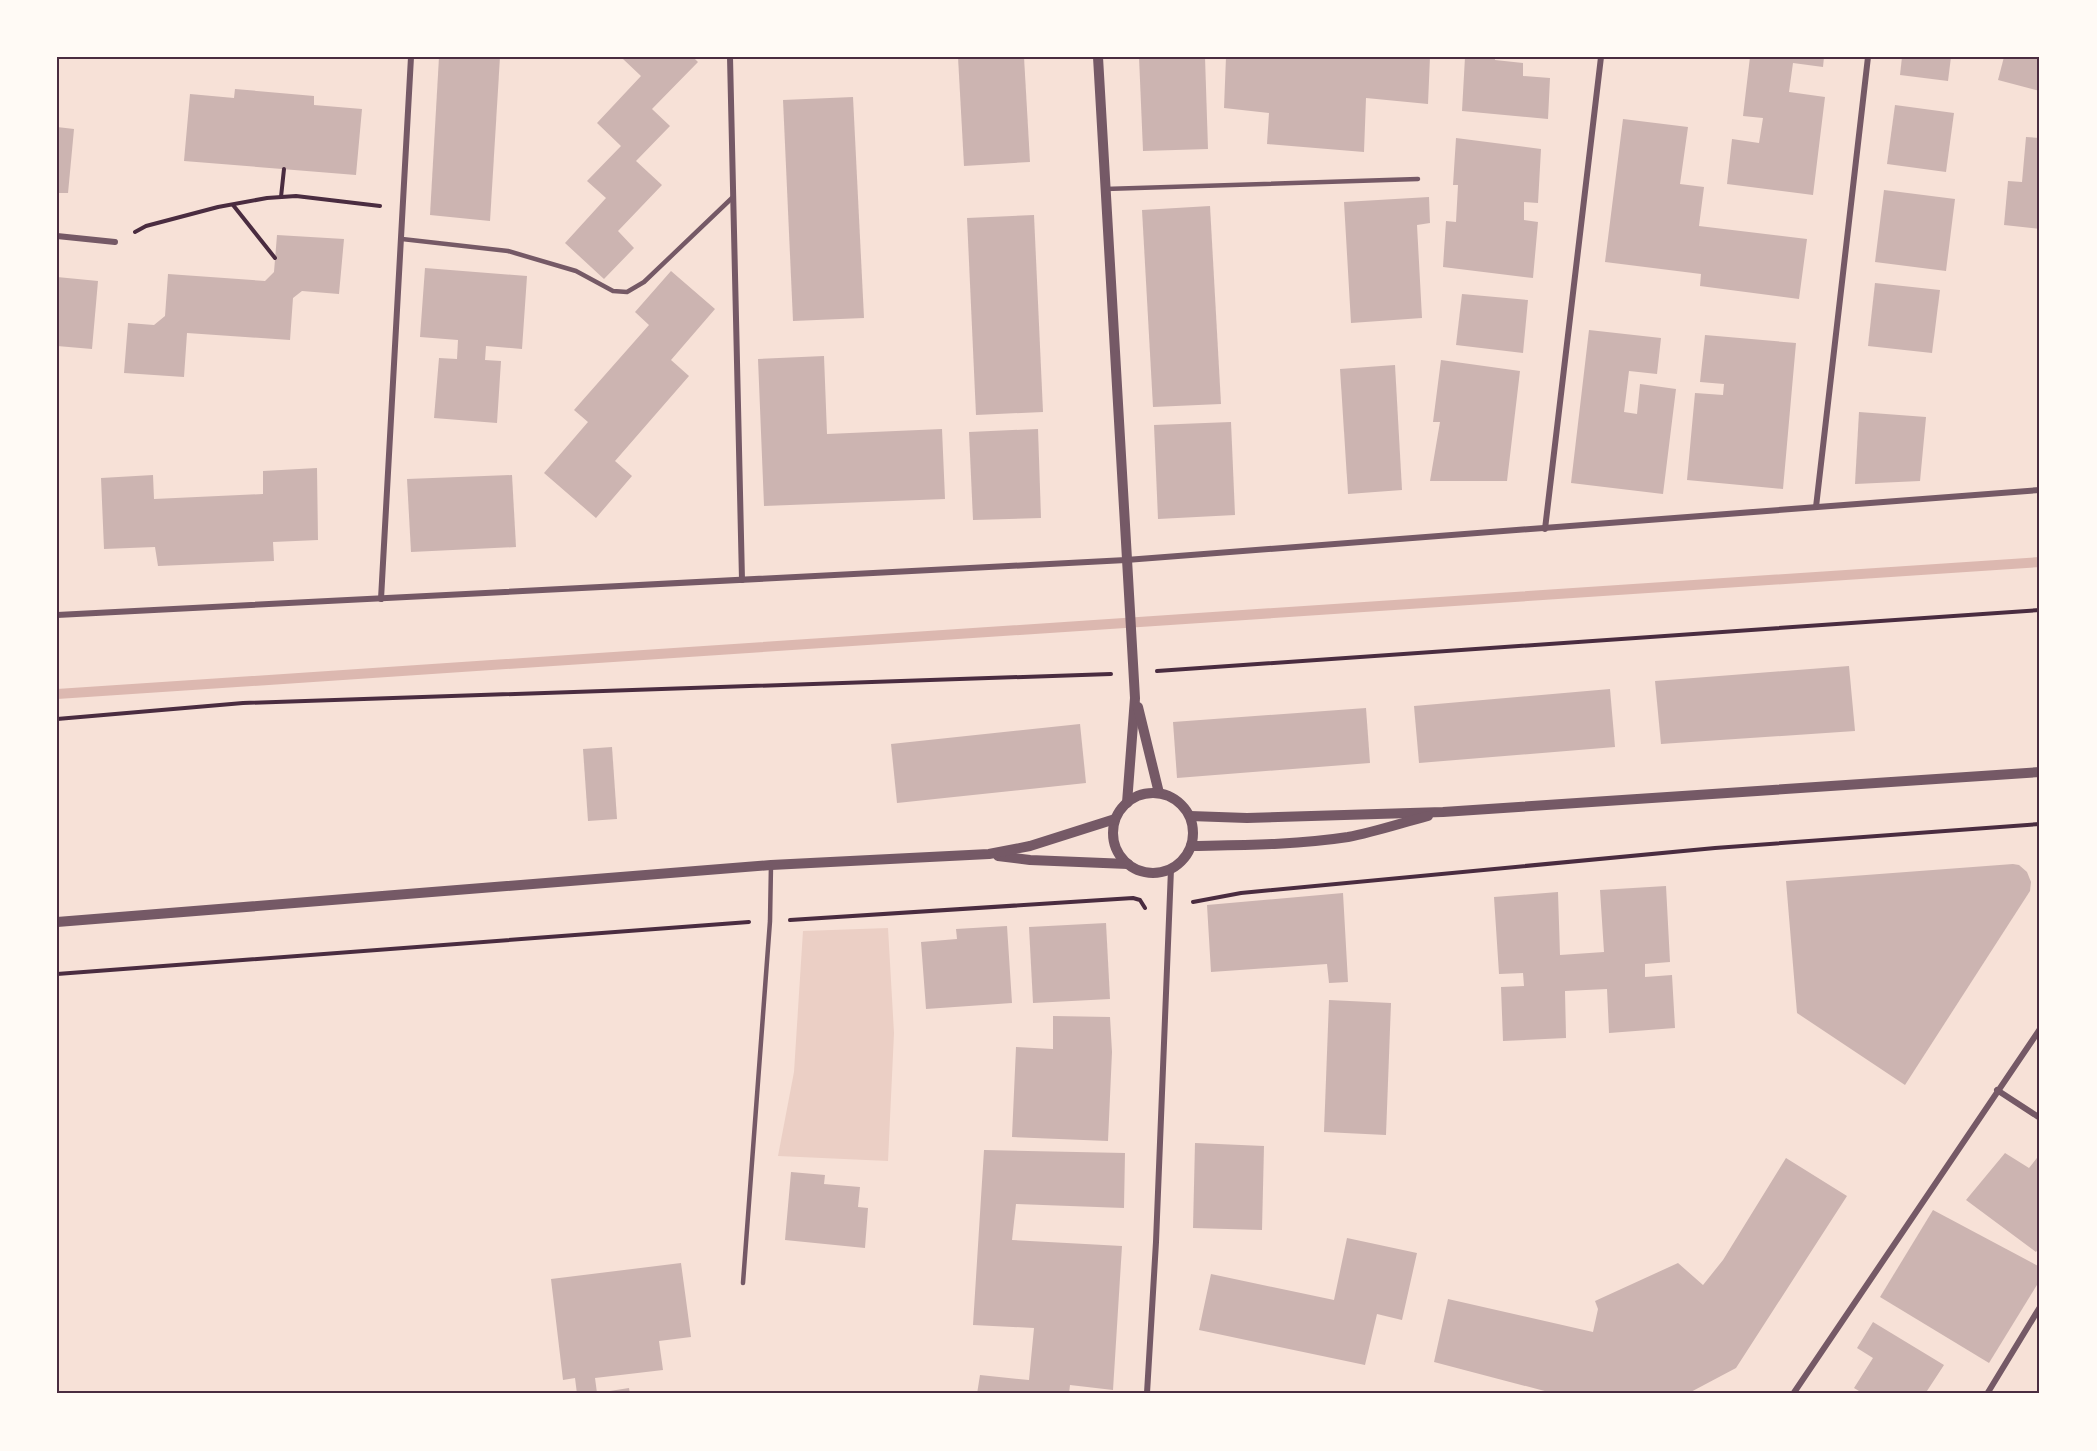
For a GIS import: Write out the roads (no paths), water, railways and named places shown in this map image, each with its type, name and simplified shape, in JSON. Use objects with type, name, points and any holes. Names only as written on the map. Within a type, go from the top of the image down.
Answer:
[{"type":"street","points":[[381,599],[411,57]]},
{"type":"street","points":[[730,57],[742,580]]},
{"type":"street","points":[[1098,57],[1126,560],[1136,698],[1159,793]]},
{"type":"street","points":[[1545,528],[1601,57]]},
{"type":"street","points":[[1816,507],[1868,57]]},
{"type":"street","points":[[57,236],[115,242]]},
{"type":"street","points":[[57,615],[1126,560],[2040,490]]},
{"type":"street","points":[[1127,803],[1136,698]]},
{"type":"street","points":[[1190,816],[1247,818],[1443,812],[2040,772]]},
{"type":"street","points":[[989,854],[1030,860],[1128,864],[1155,873],[1171,869],[1183,860],[1191,846],[1193,831],[1190,816],[1174,798],[1159,793],[1139,795],[1127,803],[1115,819],[1113,833],[1116,847],[1128,864]]},
{"type":"street","points":[[1191,846],[1280,844],[1346,837],[1443,812]]},
{"type":"street","points":[[57,922],[771,865],[989,854],[1030,846],[1115,819]]},
{"type":"street","points":[[1147,1393],[1156,1242],[1171,869]]},
{"type":"street","points":[[1792,1394],[1996,1090],[2040,1029]]},
{"type":"street","points":[[1996,1090],[2040,1118]]},
{"type":"street","points":[[1988,1394],[2040,1307]]},
{"type":"street","points":[[1138,1394],[1240,1394]]},
{"type":"lane","points":[[1105,189],[1418,178]]},
{"type":"lane","points":[[402,239],[508,251],[576,271],[613,291],[627,292],[644,282],[733,197]]},
{"type":"lane","points":[[743,1283],[770,921],[771,865]]},
{"type":"waterway","points":[[57,694],[2040,562]]}]
